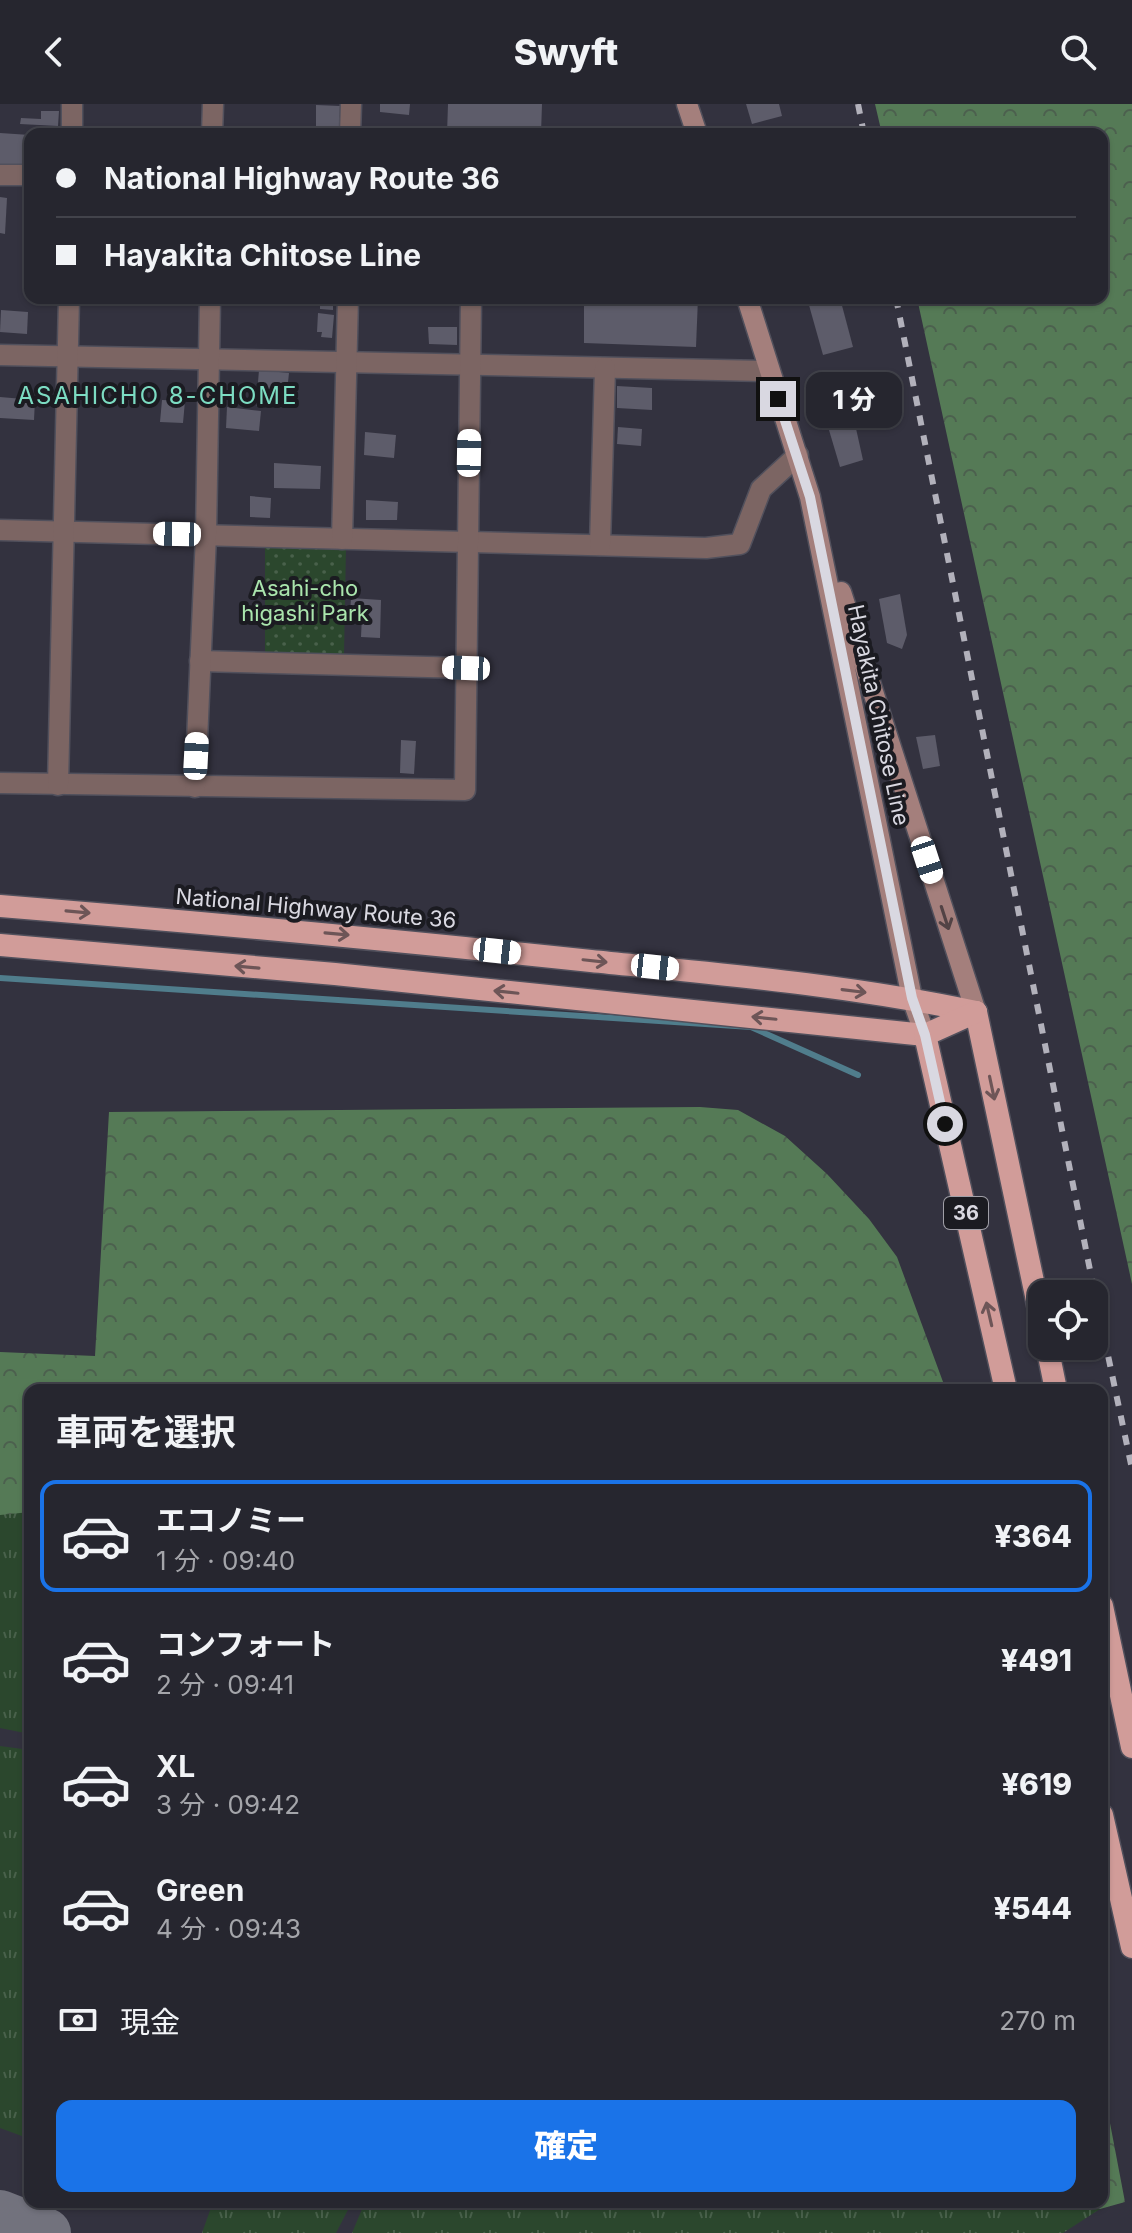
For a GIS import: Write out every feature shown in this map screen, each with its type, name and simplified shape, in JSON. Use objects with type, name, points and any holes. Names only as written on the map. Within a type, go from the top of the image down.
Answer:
[{"type":"highway","name":"National Highway Route 36","points":[[0,906],[355,936],[686,970],[912,998],[976,1012]]},
{"type":"highway","points":[[0,945],[335,974],[925,1035],[976,1012]]},
{"type":"highway","name":"36","points":[[976,1012],[1033,1280]]},
{"type":"highway","name":"36","points":[[925,1035],[1005,1384]]},
{"type":"highway","points":[[1050,1360],[1055,1384]]},
{"type":"highway","points":[[1108,1634],[1132,1747]]},
{"type":"highway","points":[[1108,1841],[1132,1947]]},
{"type":"main road","points":[[687,104],[695,128]]},
{"type":"main road","name":"Hayakita Chitose Line","points":[[749,304],[976,1012]]},
{"type":"main road","name":"Hayakita Chitose Line","points":[[810,497],[912,998],[925,1035]]},
{"type":"street","points":[[72,104],[72,128]]},
{"type":"street","points":[[212,128],[213,104]]},
{"type":"street","points":[[350,128],[351,104]]},
{"type":"street","points":[[0,175],[24,175]]},
{"type":"street","points":[[58,785],[69,304]]},
{"type":"street","points":[[195,787],[206,535],[210,304]]},
{"type":"street","points":[[342,539],[348,304]]},
{"type":"street","points":[[0,783],[465,790],[471,304]]},
{"type":"street","points":[[0,355],[769,371]]},
{"type":"street","points":[[600,545],[605,368]]},
{"type":"street","points":[[0,530],[706,548],[740,544],[761,489],[798,455]]},
{"type":"street","points":[[200,661],[466,668]]},
{"type":"green space","points":[[875,104],[1132,104],[1132,1284],[918,304],[1108,304],[1108,128],[881,128]]},
{"type":"green space","name":"Asahi-cho higashi Park","points":[[265,544],[346,547],[344,654],[265,654]]},
{"type":"green space","points":[[700,1107],[738,1110],[785,1136],[827,1174],[869,1219],[897,1257],[944,1384],[24,1384],[24,1513],[0,1515],[0,1352],[95,1356],[109,1112]]},
{"type":"green space","points":[[24,1512],[24,1733],[0,1728],[0,1513]]},
{"type":"green space","points":[[0,1746],[24,1749],[24,2137],[0,2128]]},
{"type":"green space","points":[[1108,2113],[1125,2202],[1108,2207]]},
{"type":"green space","points":[[211,2208],[349,2208],[336,2233],[202,2233]]},
{"type":"green space","points":[[362,2208],[1100,2209],[1063,2233],[352,2233]]},
{"type":"building","points":[[380,104],[410,104],[409,115],[380,112]]},
{"type":"building","points":[[448,104],[542,104],[541,128],[447,128]]},
{"type":"building","points":[[746,104],[779,104],[782,116],[752,124]]},
{"type":"building","points":[[316,105],[340,106],[339,127],[316,126]]},
{"type":"building","points":[[41,111],[59,111],[58,126],[20,124],[21,118],[41,119]]},
{"type":"building","points":[[0,133],[24,135],[24,165],[0,164]]},
{"type":"building","points":[[0,197],[7,198],[5,234],[0,233]]},
{"type":"building","points":[[320,304],[333,304],[333,310],[320,309]]},
{"type":"building","points":[[584,304],[698,304],[696,347],[584,343]]},
{"type":"building","points":[[809,304],[842,304],[853,347],[823,355]]},
{"type":"building","points":[[1,310],[28,312],[27,334],[0,332]]},
{"type":"building","points":[[318,313],[334,315],[332,338],[321,337],[322,332],[317,332]]},
{"type":"building","points":[[428,327],[457,327],[457,345],[429,344]]},
{"type":"building","points":[[259,370],[289,373],[286,401],[264,399],[264,408],[256,406]]},
{"type":"building","points":[[617,386],[652,388],[652,410],[617,408]]},
{"type":"building","points":[[0,397],[35,400],[34,420],[0,418]]},
{"type":"building","points":[[162,400],[185,401],[183,423],[160,422]]},
{"type":"building","points":[[227,407],[261,411],[259,431],[226,428]]},
{"type":"building","points":[[853,415],[863,460],[840,467],[826,420]]},
{"type":"building","points":[[618,427],[642,429],[641,446],[617,444]]},
{"type":"building","points":[[365,432],[396,435],[394,458],[364,455]]},
{"type":"building","points":[[274,463],[321,466],[320,489],[274,488]]},
{"type":"building","points":[[250,496],[271,498],[270,518],[250,517]]},
{"type":"building","points":[[366,500],[398,502],[397,520],[366,520]]},
{"type":"building","points":[[900,594],[907,635],[902,649],[887,643],[879,599]]},
{"type":"building","points":[[351,598],[381,600],[380,638],[361,637],[362,615],[350,614]]},
{"type":"building","points":[[935,735],[940,766],[923,769],[916,737]]},
{"type":"building","points":[[401,740],[416,741],[414,774],[400,773]]},
{"type":"waterway","points":[[0,978],[751,1027],[858,1075]]},
{"type":"taxiway","points":[[0,2215],[46,2233]]},
{"type":"railway","points":[[858,104],[863,128]]},
{"type":"railway","points":[[897,304],[1132,1469]]},
{"type":"district","name":"ASAHICHO 8-CHOME","points":[[158,395]]},
{"type":"route","points":[[778,399],[810,497],[912,998],[925,1035],[945,1124]]}]
